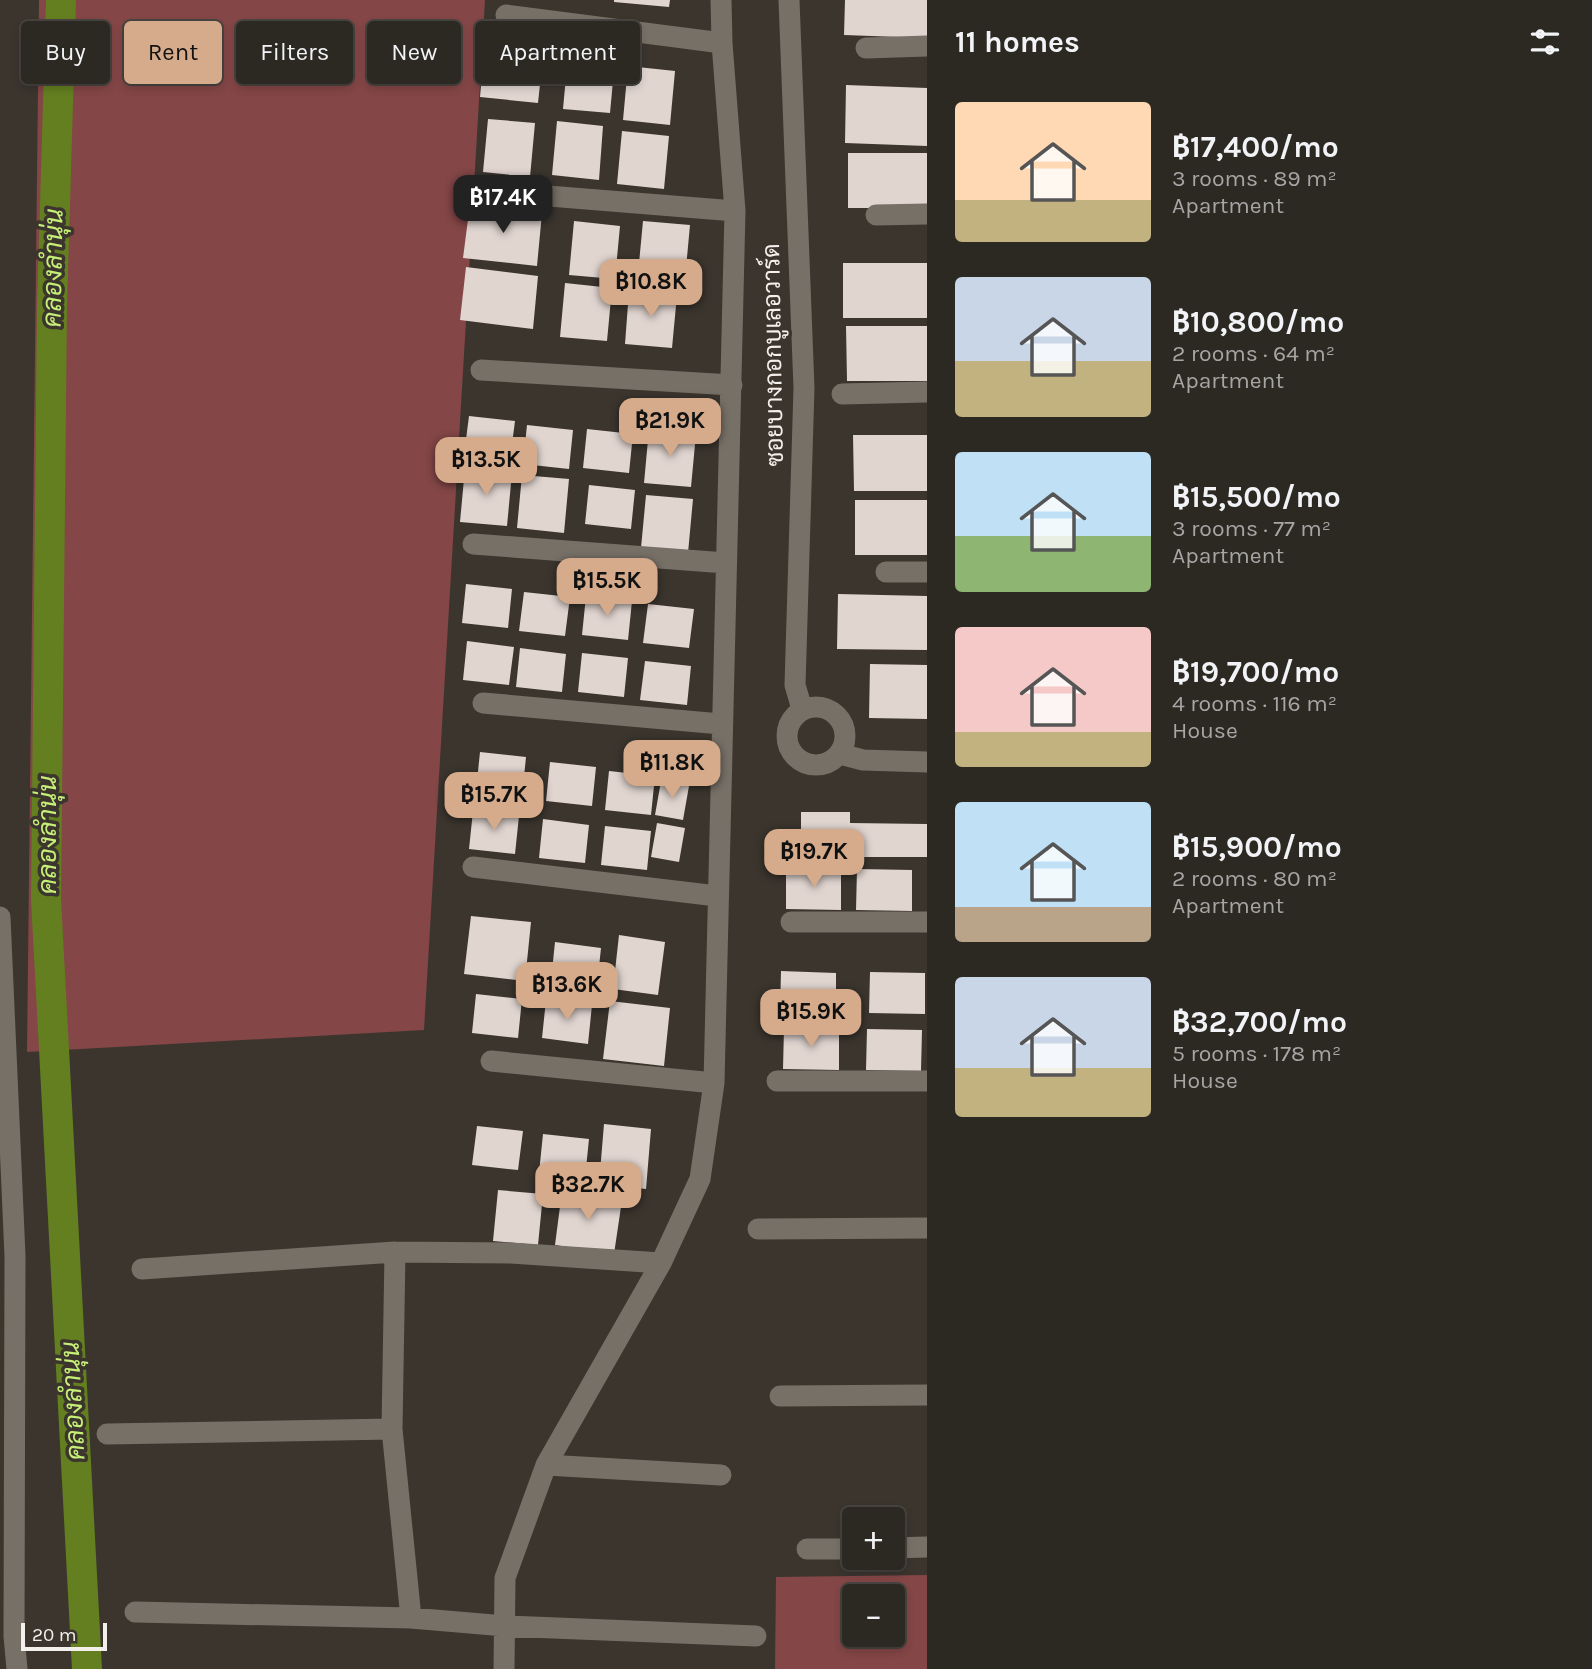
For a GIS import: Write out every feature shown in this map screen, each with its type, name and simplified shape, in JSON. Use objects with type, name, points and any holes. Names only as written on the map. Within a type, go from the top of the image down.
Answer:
[{"type":"street","points":[[504,1669],[505,1578],[546,1465],[661,1263],[700,1179],[714,1083],[735,211],[721,0]]},
{"type":"street","name":"ซอยบางกอกบูเลอวาร์ด","points":[[789,0],[804,388],[795,685],[802,709]]},
{"type":"street","points":[[506,15],[722,43]]},
{"type":"street","points":[[866,48],[927,46]]},
{"type":"street","points":[[487,191],[735,211]]},
{"type":"street","points":[[876,215],[927,214]]},
{"type":"street","points":[[481,370],[732,385]]},
{"type":"street","points":[[842,394],[927,392]]},
{"type":"street","points":[[473,544],[726,563]]},
{"type":"street","points":[[886,572],[927,572]]},
{"type":"street","points":[[483,703],[721,724]]},
{"type":"street","points":[[822,707],[839,717],[846,736],[839,754],[832,760],[814,766],[797,759],[790,751],[786,733],[794,715],[802,709],[822,707]]},
{"type":"street","points":[[839,754],[863,760],[927,762]]},
{"type":"street","points":[[473,867],[717,896]]},
{"type":"street","points":[[0,917],[8,1256],[7,1637],[17,1669]]},
{"type":"street","points":[[791,922],[927,922]]},
{"type":"street","points":[[491,1060],[714,1083]]},
{"type":"street","points":[[777,1081],[927,1081]]},
{"type":"street","points":[[758,1228],[927,1228]]},
{"type":"street","points":[[142,1269],[395,1252],[511,1253],[661,1263]]},
{"type":"street","points":[[395,1252],[392,1429],[411,1618]]},
{"type":"street","points":[[779,1396],[927,1395]]},
{"type":"street","points":[[107,1434],[392,1429]]},
{"type":"street","points":[[546,1465],[721,1475]]},
{"type":"street","points":[[905,1548],[927,1548]]},
{"type":"street","points":[[807,1549],[842,1549]]},
{"type":"street","points":[[135,1612],[411,1618],[505,1626],[756,1636]]},
{"type":"shaded area","points":[[39,0],[485,0],[484,21],[475,21],[475,84],[480,84],[424,1030],[27,1052],[38,84],[110,84],[110,21],[39,21]]},
{"type":"shaded area","points":[[927,1575],[927,1669],[775,1669],[776,1577]]},
{"type":"building","points":[[614,0],[670,0],[669,7]]},
{"type":"building","points":[[845,0],[927,0],[927,38],[844,35]]},
{"type":"building","points":[[640,67],[675,71],[670,125],[623,120],[626,84],[640,84]]},
{"type":"building","points":[[481,84],[540,84],[538,103],[480,97]]},
{"type":"building","points":[[565,84],[613,84],[610,113],[563,109]]},
{"type":"building","points":[[846,85],[927,88],[927,146],[845,143]]},
{"type":"building","points":[[488,119],[535,123],[530,177],[483,172]]},
{"type":"building","points":[[557,121],[603,126],[599,180],[552,175]]},
{"type":"building","points":[[622,131],[669,136],[664,189],[617,184]]},
{"type":"building","points":[[848,153],[927,153],[927,208],[848,208]]},
{"type":"building","points":[[470,204],[542,213],[537,266],[463,258]]},
{"type":"building","points":[[574,221],[620,226],[615,279],[569,275]]},
{"type":"building","points":[[643,221],[690,225],[685,279],[638,274]]},
{"type":"building","points":[[843,263],[927,263],[927,318],[843,318]]},
{"type":"building","points":[[466,267],[538,276],[533,329],[460,320]]},
{"type":"building","points":[[565,283],[612,288],[607,341],[560,337]]},
{"type":"building","points":[[629,291],[677,295],[672,348],[625,344]]},
{"type":"building","points":[[846,326],[927,326],[927,381],[847,381]]},
{"type":"building","points":[[469,416],[515,421],[510,460],[464,455]]},
{"type":"building","points":[[527,425],[573,430],[569,469],[523,464]]},
{"type":"building","points":[[587,429],[633,434],[629,473],[583,468]]},
{"type":"building","points":[[649,429],[696,434],[691,487],[644,483]]},
{"type":"building","points":[[853,435],[927,435],[927,491],[854,491]]},
{"type":"building","points":[[465,468],[512,473],[507,526],[460,522]]},
{"type":"building","points":[[522,475],[569,479],[564,533],[517,528]]},
{"type":"building","points":[[589,485],[635,490],[631,529],[585,524]]},
{"type":"building","points":[[646,495],[693,499],[688,553],[641,548]]},
{"type":"building","points":[[855,500],[927,500],[927,555],[855,555]]},
{"type":"building","points":[[466,584],[512,589],[508,628],[462,623]]},
{"type":"building","points":[[524,592],[570,597],[565,636],[519,631]]},
{"type":"building","points":[[838,594],[927,596],[927,650],[837,649]]},
{"type":"building","points":[[586,596],[632,601],[628,640],[582,635]]},
{"type":"building","points":[[648,604],[694,609],[689,648],[643,643]]},
{"type":"building","points":[[467,641],[514,647],[509,685],[463,680]]},
{"type":"building","points":[[520,648],[566,654],[562,692],[516,687]]},
{"type":"building","points":[[582,653],[628,658],[624,697],[578,692]]},
{"type":"building","points":[[645,661],[691,666],[687,705],[640,700]]},
{"type":"building","points":[[870,664],[927,665],[927,719],[869,718]]},
{"type":"building","points":[[480,752],[526,757],[522,797],[476,791]]},
{"type":"building","points":[[550,762],[596,767],[592,806],[546,801]]},
{"type":"building","points":[[609,771],[655,776],[651,815],[605,810]]},
{"type":"building","points":[[661,781],[689,786],[683,820],[655,815]]},
{"type":"building","points":[[473,811],[519,816],[515,854],[469,849]]},
{"type":"building","points":[[801,812],[850,812],[850,823],[927,824],[927,857],[801,857]]},
{"type":"building","points":[[543,819],[589,825],[585,863],[539,858]]},
{"type":"building","points":[[657,823],[685,828],[679,862],[651,857]]},
{"type":"building","points":[[605,826],[651,831],[647,870],[601,865]]},
{"type":"building","points":[[786,868],[841,869],[841,910],[786,909]]},
{"type":"building","points":[[857,869],[912,870],[912,911],[856,910]]},
{"type":"building","points":[[471,916],[531,922],[525,981],[464,974]]},
{"type":"building","points":[[619,935],[665,942],[658,995],[613,989]]},
{"type":"building","points":[[555,942],[601,948],[597,986],[551,981]]},
{"type":"building","points":[[781,971],[836,973],[836,1013],[780,1012]]},
{"type":"building","points":[[870,972],[925,973],[925,1014],[869,1013]]},
{"type":"building","points":[[476,994],[522,999],[518,1038],[472,1033]]},
{"type":"building","points":[[546,1000],[592,1005],[588,1044],[542,1038]]},
{"type":"building","points":[[610,1001],[670,1008],[664,1066],[603,1059]]},
{"type":"building","points":[[784,1028],[839,1029],[839,1070],[783,1069]]},
{"type":"building","points":[[867,1029],[922,1030],[921,1071],[866,1070]]},
{"type":"building","points":[[604,1124],[651,1129],[646,1189],[599,1184]]},
{"type":"building","points":[[477,1126],[523,1131],[518,1170],[472,1165]]},
{"type":"building","points":[[543,1134],[589,1139],[585,1178],[539,1173]]},
{"type":"building","points":[[498,1190],[543,1194],[538,1245],[493,1241]]},
{"type":"building","points":[[562,1191],[622,1200],[614,1254],[555,1245]]},
{"type":"waterway","name":"คลองลำนุ่น","points":[[61,0],[52,307],[46,899],[87,1669]]}]
